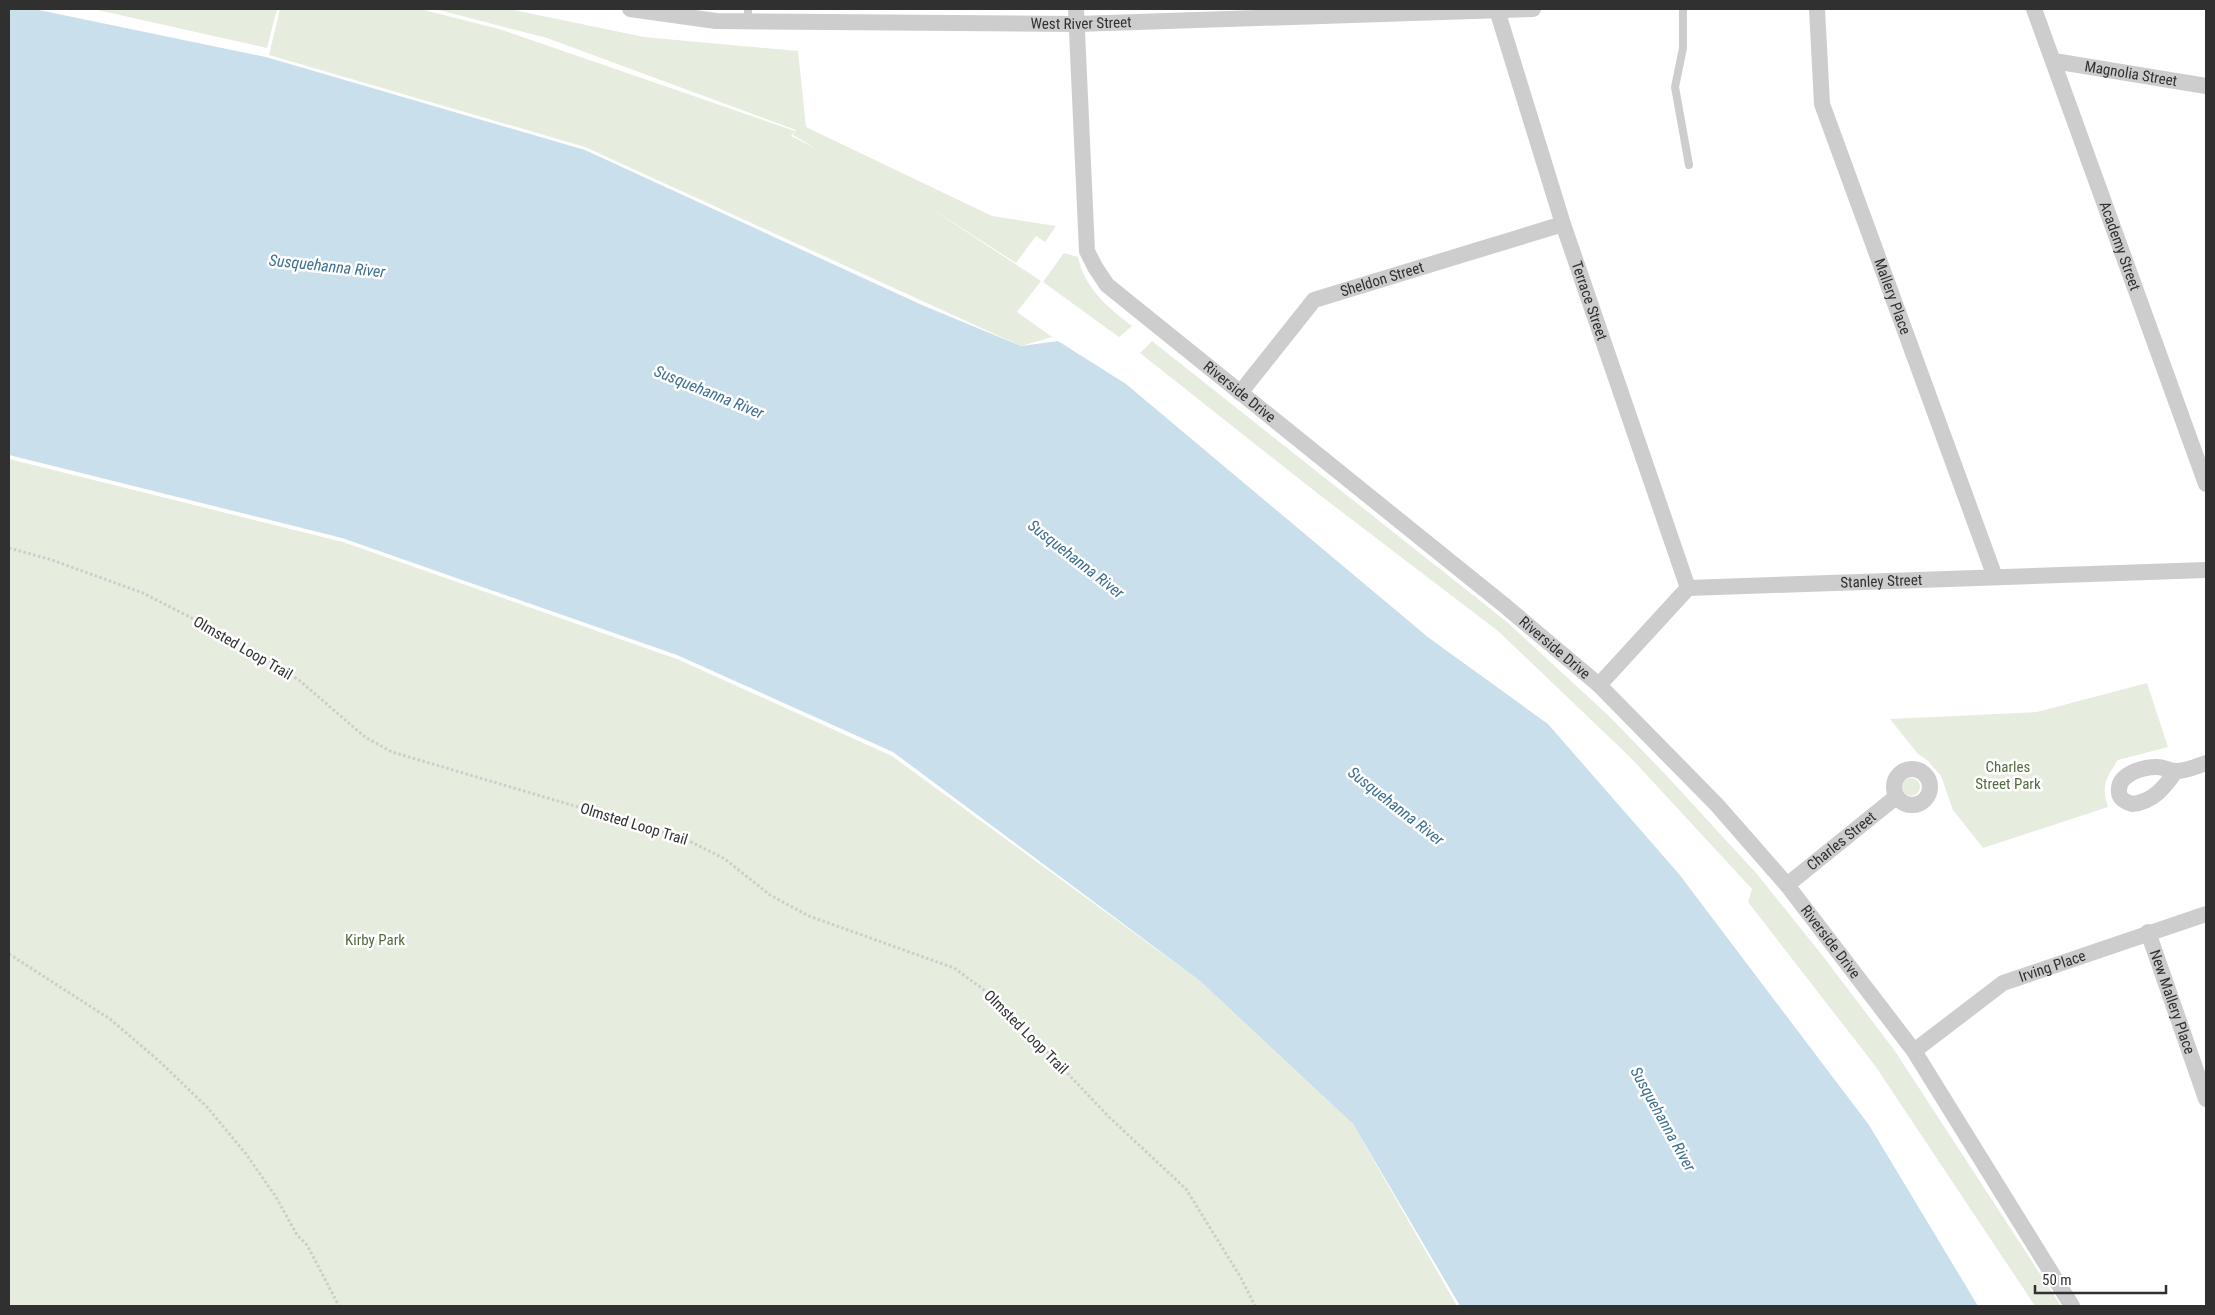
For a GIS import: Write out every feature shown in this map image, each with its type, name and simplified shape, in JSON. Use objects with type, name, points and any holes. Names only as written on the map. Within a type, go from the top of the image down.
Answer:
[{"type":"street","name":"West River Street","points":[[630,9],[716,21],[748,15],[1076,16],[1533,9]]},
{"type":"street","name":"Mallery Place","points":[[1817,9],[1822,104],[1994,577]]},
{"type":"street","name":"Academy Street","points":[[2034,9],[2206,484]]},
{"type":"street","name":"Terrace Street","points":[[1497,10],[1563,224],[1688,588]]},
{"type":"street","name":"Riverside Drive","points":[[1076,16],[1088,251],[1095,267],[1107,285],[1504,605],[1599,685],[1717,805],[1786,885],[1914,1051],[2072,1306]]},
{"type":"street","name":"Magnolia Street","points":[[2054,61],[2206,86]]},
{"type":"street","name":"Sheldon Street","points":[[1240,393],[1314,300],[1563,224]]},
{"type":"street","name":"Stanley Street","points":[[1688,588],[2206,570]]},
{"type":"street","points":[[1599,685],[1688,588]]},
{"type":"street","points":[[2176,771],[2206,763]]},
{"type":"street","name":"Charles Street","points":[[1786,885],[1896,797]]},
{"type":"street","name":"Irving Place","points":[[1914,1051],[2003,983],[2148,932],[2206,914]]},
{"type":"street","name":"New Mallery Place","points":[[2148,932],[2206,1099]]},
{"type":"lane","points":[[1683,9],[1683,48],[1675,87],[1689,165]]},
{"type":"path","name":"Olmsted Loop Trail","points":[[9,548],[52,560],[143,593],[252,650],[300,680],[365,737],[392,752],[683,838],[725,859],[770,895],[809,916],[954,968],[998,1000],[1109,1117],[1186,1189],[1241,1278],[1255,1306]]},
{"type":"path","points":[[9,954],[110,1019],[159,1061],[207,1108],[246,1154],[276,1197],[298,1234],[307,1245],[339,1306]]},
{"type":"green space","points":[[93,9],[277,9],[267,48]]},
{"type":"green space","points":[[280,9],[420,9],[499,29],[795,131],[791,136],[815,148],[793,135],[796,130],[547,38],[435,9],[509,9],[644,37],[798,51],[806,127],[992,216],[1056,226],[1045,242],[1036,236],[1016,263],[921,202],[1041,281],[1017,312],[1052,337],[1021,346],[585,147],[269,55]]},
{"type":"green space","points":[[1064,253],[1078,257],[1086,278],[1098,296],[1132,326],[1119,337],[1043,282]]},
{"type":"green space","points":[[1152,341],[1507,622],[1609,716],[1665,774],[1757,874],[1895,1051],[2061,1306],[2035,1306],[1876,1067],[1748,902],[1752,889],[1631,758],[1498,631],[1317,493],[1140,353]]},
{"type":"green space","name":"Kirby Park","points":[[9,459],[343,542],[677,659],[892,756],[1200,981],[1353,1124],[1457,1306],[9,1306]]},
{"type":"green space","name":"Charles Street Park","points":[[2147,683],[2168,747],[2118,760],[2106,782],[2105,793],[2108,807],[1983,848],[1953,810],[1941,776],[1927,760],[1918,754],[1890,719],[2037,712]]},
{"type":"green space","points":[[1907,778],[1915,778],[1920,783],[1918,794],[1907,796],[1902,791],[1902,783]]},
{"type":"water","name":"Susquehanna River","points":[[9,9],[34,9],[266,57],[585,150],[922,305],[1021,346],[1058,341],[1126,384],[1429,638],[1548,724],[1679,874],[1869,1125],[1978,1306],[1460,1306],[1353,1124],[1200,981],[893,752],[677,655],[342,538],[9,455]]}]
